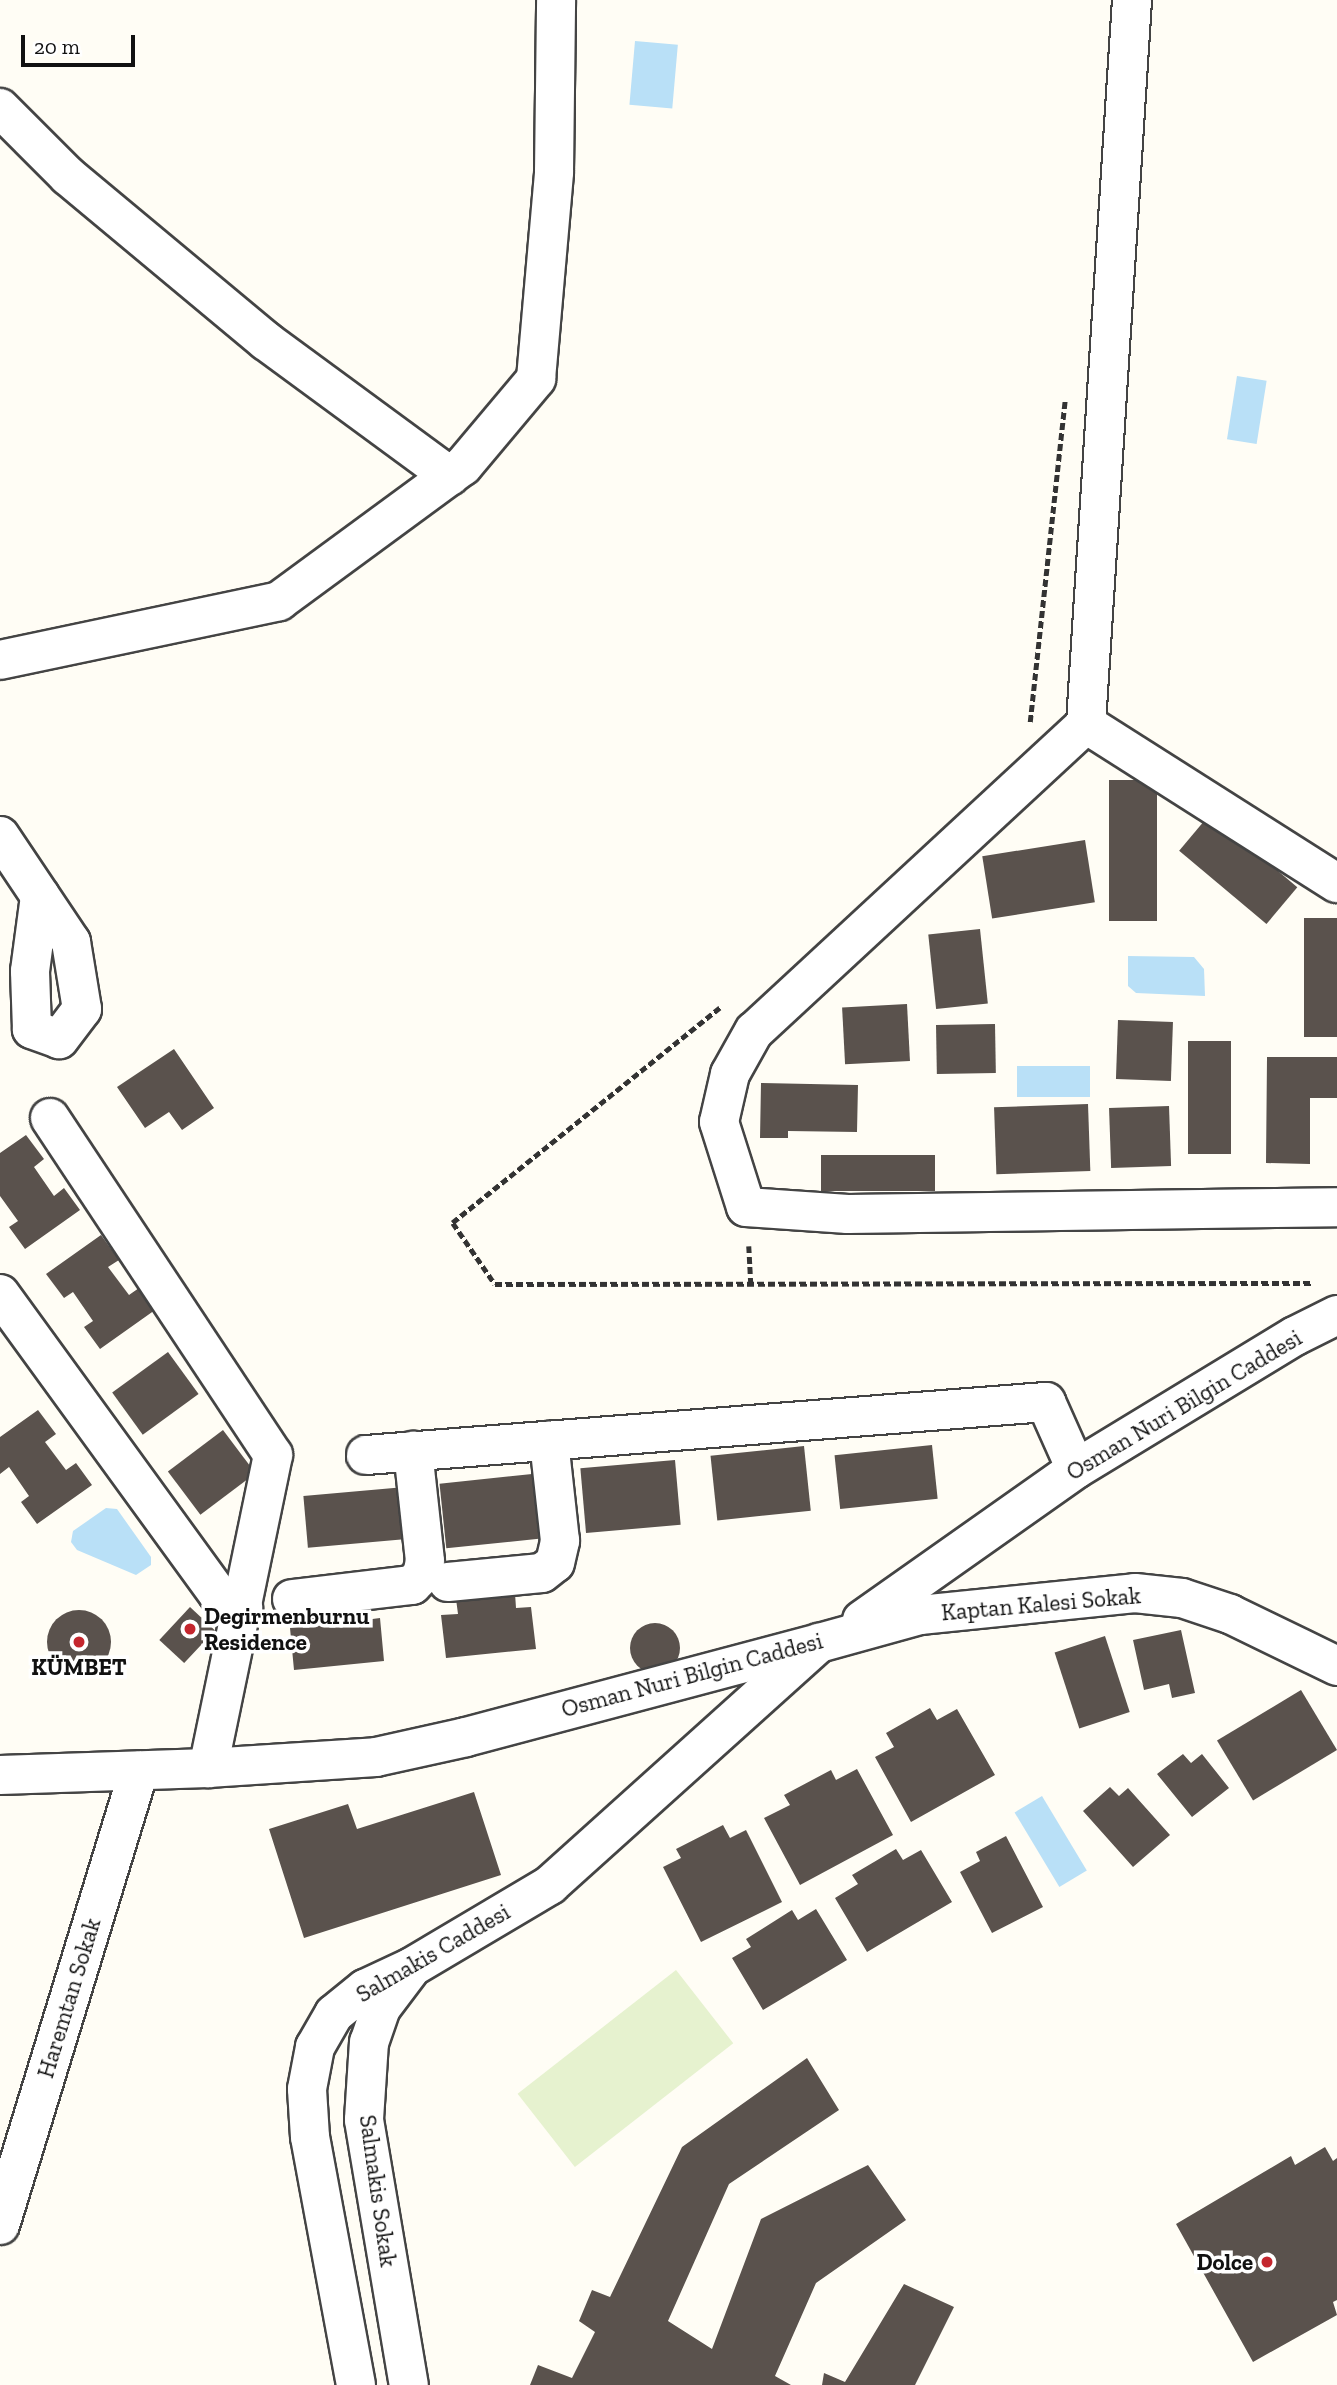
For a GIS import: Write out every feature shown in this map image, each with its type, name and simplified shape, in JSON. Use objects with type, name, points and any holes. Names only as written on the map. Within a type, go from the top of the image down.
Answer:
[{"type":"street","points":[[0,660],[279,601],[463,466],[536,379],[554,172],[556,0]]},
{"type":"street","points":[[1132,0],[1086,724],[754,1031],[730,1074],[719,1122],[746,1207],[848,1214],[1337,1207]]},
{"type":"street","points":[[0,108],[68,176],[266,341],[450,476]]},
{"type":"street","points":[[1086,724],[1337,883]]},
{"type":"street","points":[[0,836],[40,896]]},
{"type":"street","points":[[50,1118],[272,1455],[243,1608],[208,1768]]},
{"type":"street","points":[[0,1294],[218,1594],[243,1608]]},
{"type":"street","name":"Osman Nuri Bilgin Caddesi","points":[[0,1775],[208,1768],[376,1757],[466,1737],[819,1643],[850,1629],[1076,1469],[1295,1336],[1337,1315]]},
{"type":"street","points":[[366,1455],[1046,1402],[1076,1469]]},
{"type":"street","points":[[448,1583],[542,1573],[555,1563],[560,1541],[549,1441]]},
{"type":"street","points":[[292,1599],[412,1585],[422,1575],[425,1561],[413,1451]]},
{"type":"street","name":"Kaptan Kalesi Sokak","points":[[819,1643],[920,1615],[1135,1593],[1182,1598],[1230,1614],[1337,1666]]},
{"type":"street","name":"Salmakis Caddesi","points":[[356,2385],[310,2137],[307,2089],[315,2047],[334,2014],[365,1989],[412,1967],[550,1885],[819,1643]]},
{"type":"street","name":"Haremtan Sokak","points":[[0,2225],[139,1771]]},
{"type":"street","name":"Salmakis Sokak","points":[[409,2385],[364,2120],[369,2042],[381,2008],[412,1967]]},
{"type":"green space","points":[[676,1970],[733,2043],[575,2167],[518,2094]]},
{"type":"water","points":[[635,41],[678,45],[672,109],[629,105]]},
{"type":"water","points":[[1237,376],[1267,381],[1257,444],[1227,439]]},
{"type":"water","points":[[1128,956],[1194,957],[1204,969],[1205,996],[1136,993],[1128,986]]},
{"type":"water","points":[[1017,1066],[1090,1066],[1090,1097],[1017,1097]]},
{"type":"water","points":[[106,1508],[117,1509],[151,1557],[151,1565],[136,1575],[77,1550],[71,1542],[73,1531]]},
{"type":"water","points":[[1042,1796],[1087,1871],[1059,1887],[1015,1812]]},
{"type":"building","points":[[1109,780],[1157,780],[1157,921],[1109,921]]},
{"type":"building","points":[[1210,814],[1297,887],[1266,924],[1179,851]]},
{"type":"building","points":[[1085,840],[1095,902],[992,918],[982,856]]},
{"type":"building","points":[[1304,918],[1337,918],[1337,1037],[1304,1037]]},
{"type":"building","points":[[980,929],[988,1004],[936,1009],[928,934]]},
{"type":"building","points":[[907,1004],[910,1061],[845,1064],[842,1007]]},
{"type":"building","points":[[1118,1020],[1173,1022],[1171,1081],[1116,1079]]},
{"type":"building","points":[[995,1024],[996,1073],[937,1074],[936,1025]]},
{"type":"building","points":[[1188,1041],[1231,1041],[1231,1154],[1188,1154]]},
{"type":"building","points":[[174,1049],[214,1108],[182,1130],[169,1112],[145,1128],[117,1087]]},
{"type":"building","points":[[1267,1057],[1337,1057],[1337,1098],[1310,1098],[1310,1164],[1266,1163]]},
{"type":"building","points":[[761,1083],[858,1085],[857,1132],[788,1131],[788,1138],[760,1138]]},
{"type":"building","points":[[1088,1104],[1090,1171],[996,1174],[994,1107]]},
{"type":"building","points":[[1169,1106],[1171,1166],[1111,1168],[1109,1108]]},
{"type":"building","points":[[26,1135],[44,1159],[34,1167],[54,1196],[64,1188],[80,1210],[25,1249],[9,1227],[18,1221],[0,1196],[0,1153]]},
{"type":"building","points":[[821,1155],[935,1155],[935,1191],[821,1191]]},
{"type":"building","points":[[101,1235],[119,1260],[108,1267],[129,1295],[139,1288],[155,1310],[100,1349],[84,1327],[93,1321],[73,1292],[64,1298],[46,1274]]},
{"type":"building","points":[[168,1352],[199,1394],[143,1435],[112,1393]]},
{"type":"building","points":[[38,1410],[56,1434],[45,1442],[66,1470],[76,1463],[92,1485],[37,1524],[21,1502],[29,1496],[9,1467],[0,1474],[0,1437]]},
{"type":"building","points":[[223,1430],[255,1473],[200,1515],[168,1472]]},
{"type":"building","points":[[932,1445],[938,1499],[840,1509],[835,1455]]},
{"type":"building","points":[[804,1446],[811,1511],[717,1520],[711,1456]]},
{"type":"building","points":[[675,1460],[681,1525],[586,1533],[580,1468]]},
{"type":"building","points":[[532,1474],[539,1539],[446,1548],[440,1484]]},
{"type":"building","points":[[405,1487],[410,1539],[308,1548],[303,1496]]},
{"type":"building","points":[[515,1593],[516,1608],[531,1607],[536,1649],[446,1658],[441,1615],[458,1614],[456,1599]]},
{"type":"building","points":[[364,1605],[365,1620],[380,1618],[384,1661],[294,1670],[290,1628],[306,1626],[305,1611]]},
{"type":"building","points":[[190,1607],[215,1630],[184,1663],[159,1640]]},
{"type":"building","name":"KÜMBET","points":[[79,1610],[97,1616],[105,1624],[111,1642],[105,1660],[97,1668],[79,1674],[61,1668],[53,1660],[47,1642],[53,1624],[61,1616]]},
{"type":"building","points":[[655,1623],[672,1631],[680,1648],[672,1665],[655,1673],[638,1665],[630,1648],[638,1631]]},
{"type":"building","points":[[1181,1630],[1195,1693],[1172,1698],[1169,1684],[1144,1690],[1133,1640]]},
{"type":"building","points":[[1105,1636],[1130,1712],[1079,1728],[1055,1652]]},
{"type":"building","points":[[1301,1690],[1337,1750],[1253,1800],[1217,1740]]},
{"type":"building","points":[[930,1708],[937,1720],[957,1709],[995,1775],[911,1822],[875,1757],[894,1747],[886,1733]]},
{"type":"building","points":[[1183,1754],[1191,1763],[1202,1754],[1229,1788],[1192,1817],[1157,1774]]},
{"type":"building","points":[[857,1769],[893,1835],[800,1885],[764,1818],[790,1805],[784,1795],[831,1770],[836,1780]]},
{"type":"building","points":[[1110,1787],[1119,1796],[1128,1788],[1170,1835],[1133,1867],[1083,1811]]},
{"type":"building","points":[[474,1792],[501,1875],[304,1938],[269,1829],[348,1804],[357,1829]]},
{"type":"building","points":[[723,1825],[730,1838],[746,1830],[782,1902],[701,1942],[663,1867],[681,1858],[676,1849]]},
{"type":"building","points":[[1006,1836],[1043,1907],[992,1933],[960,1872],[980,1861],[976,1852]]},
{"type":"building","points":[[896,1849],[903,1860],[921,1850],[952,1902],[867,1952],[835,1898],[858,1884],[852,1875]]},
{"type":"building","points":[[816,1909],[847,1960],[763,2010],[732,1958],[751,1947],[746,1939],[792,1910],[798,1920]]},
{"type":"building","points":[[807,2058],[839,2110],[729,2184],[668,2321],[712,2349],[761,2219],[868,2165],[906,2220],[816,2283],[775,2376],[791,2385],[530,2385],[538,2365],[572,2378],[595,2332],[579,2321],[592,2290],[610,2297],[682,2147]]},
{"type":"building","name":"Dolce","points":[[1325,2147],[1333,2161],[1337,2158],[1337,2300],[1333,2302],[1337,2315],[1253,2362],[1176,2224],[1291,2156],[1295,2165]]},
{"type":"building","points":[[904,2284],[954,2307],[915,2385],[822,2385],[824,2373],[845,2382]]},
{"type":"place","name":"Degirmenburnu Residence","points":[[190,1629]]},
{"type":"place","name":"KÜMBET","points":[[79,1642]]},
{"type":"place","name":"Dolce","points":[[1267,2262]]}]
